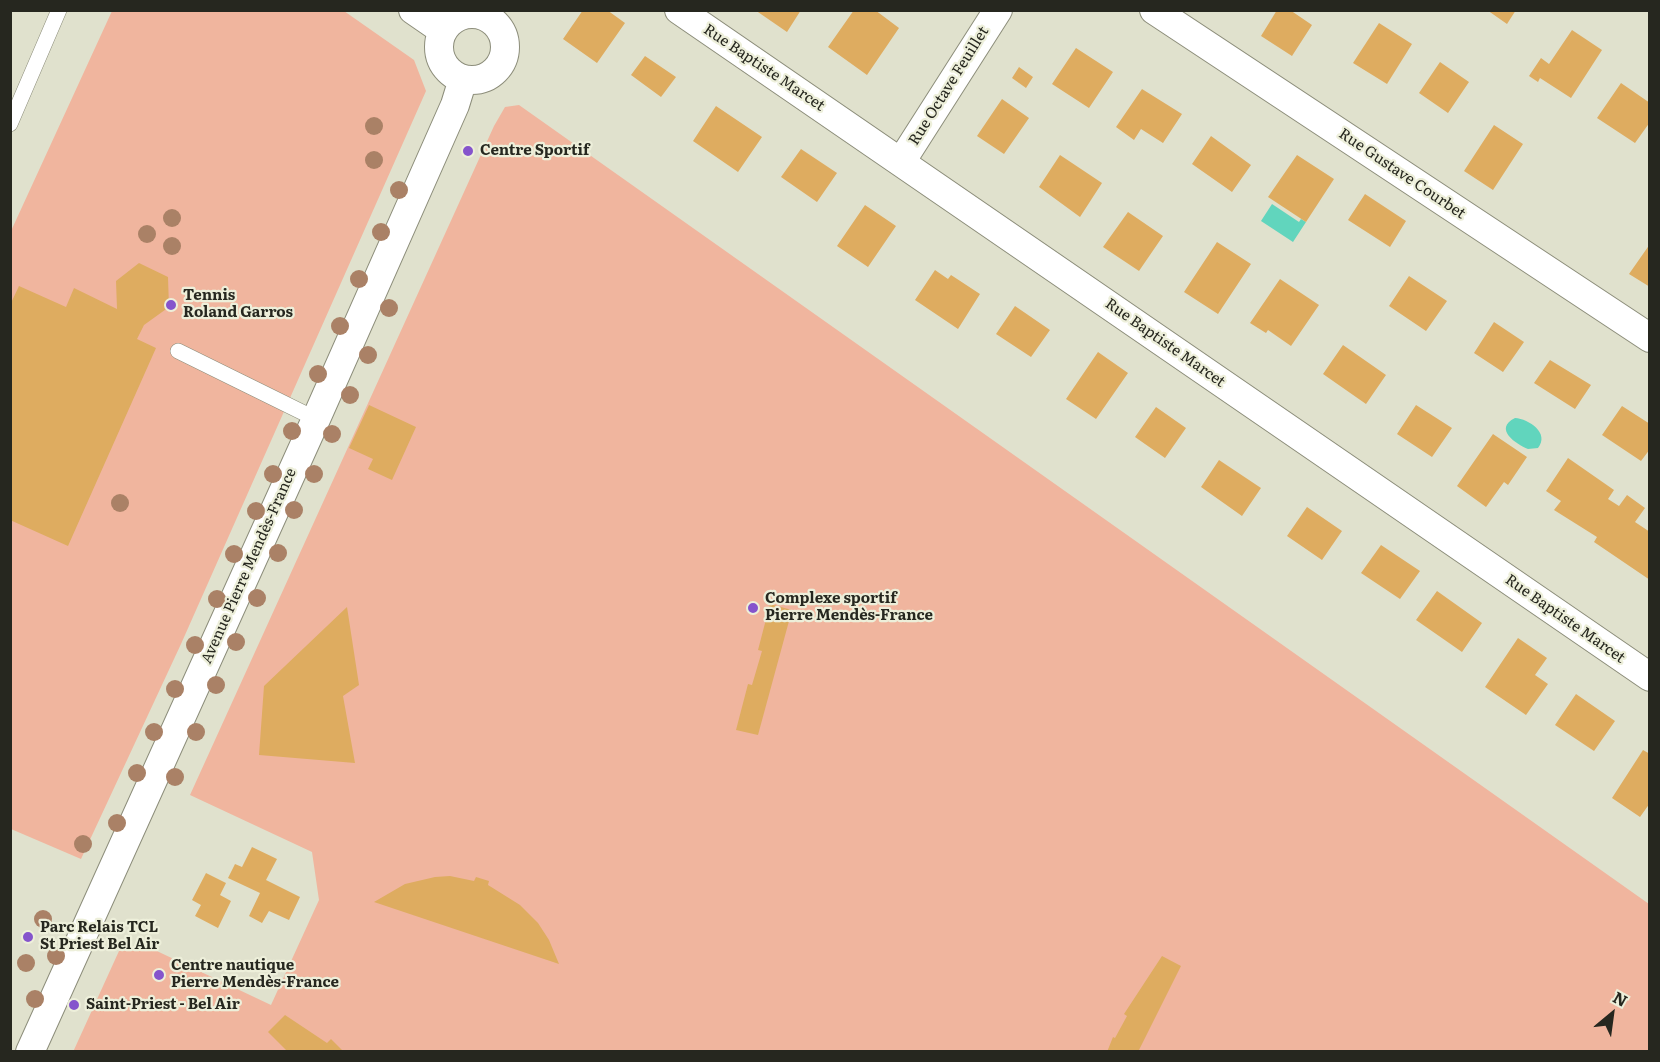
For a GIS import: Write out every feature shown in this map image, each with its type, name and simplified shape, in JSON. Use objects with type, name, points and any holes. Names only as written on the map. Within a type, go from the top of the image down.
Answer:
[{"type":"street","points":[[413,10],[442,30]]},
{"type":"street","name":"Rue Baptiste Marcet","points":[[679,10],[1650,677]]},
{"type":"street","name":"Rue Octave Feuillet","points":[[901,162],[998,10]]},
{"type":"street","name":"Rue Gustave Courbet","points":[[1154,10],[1650,338]]},
{"type":"street","points":[[472,13],[493,14],[501,31],[505,48],[500,64],[489,75],[476,79],[463,79],[446,68],[438,50],[442,30],[454,18],[472,13]]},
{"type":"street","name":"Avenue Pierre Mendès-France","points":[[30,1052],[316,419],[447,122],[463,79]]},
{"type":"lane","points":[[12,116],[59,10]]},
{"type":"lane","points":[[178,351],[316,419]]},
{"type":"shaded area","name":"Tennis Roland Garros","points":[[112,11],[344,11],[414,60],[426,91],[181,644],[81,859],[11,829],[11,231]]},
{"type":"shaded area","name":"Complexe sportif Pierre Mendès-France","points":[[519,105],[1649,904],[1649,1051],[73,1052],[119,951],[142,944],[271,1005],[319,900],[312,852],[190,795],[494,126],[505,107]]},
{"type":"water","points":[[1272,204],[1299,222],[1301,219],[1306,222],[1293,242],[1261,221]]},
{"type":"water","points":[[1515,418],[1532,424],[1540,432],[1541,442],[1538,448],[1528,449],[1509,436],[1506,427]]},
{"type":"building","points":[[583,10],[607,10],[625,23],[597,63],[563,39]]},
{"type":"building","points":[[755,10],[801,10],[787,32]]},
{"type":"building","points":[[854,10],[875,10],[899,28],[867,75],[828,47]]},
{"type":"building","points":[[1277,10],[1290,10],[1312,25],[1292,56],[1261,36]]},
{"type":"building","points":[[1487,10],[1516,10],[1507,24]]},
{"type":"building","points":[[1379,23],[1412,44],[1387,84],[1353,63]]},
{"type":"building","points":[[1572,30],[1602,50],[1571,98],[1540,78],[1538,82],[1529,76],[1541,58],[1549,64]]},
{"type":"building","points":[[1076,48],[1113,72],[1089,108],[1052,84]]},
{"type":"building","points":[[645,56],[676,77],[661,97],[631,75]]},
{"type":"building","points":[[1440,62],[1469,82],[1448,113],[1419,93]]},
{"type":"building","points":[[1019,67],[1033,77],[1026,88],[1012,78]]},
{"type":"building","points":[[1621,83],[1650,103],[1650,122],[1635,143],[1597,118]]},
{"type":"building","points":[[1142,89],[1182,114],[1163,143],[1141,129],[1134,140],[1116,127]]},
{"type":"building","points":[[1002,99],[1029,118],[1004,154],[977,136]]},
{"type":"building","points":[[716,106],[762,137],[738,172],[693,141]]},
{"type":"building","points":[[1494,125],[1523,144],[1493,190],[1464,171]]},
{"type":"building","points":[[1211,136],[1251,165],[1232,192],[1192,164]]},
{"type":"building","points":[[801,149],[837,173],[817,202],[781,177]]},
{"type":"building","points":[[1060,155],[1102,183],[1080,217],[1039,187]]},
{"type":"building","points":[[1297,155],[1334,179],[1306,222],[1268,197]]},
{"type":"building","points":[[1365,194],[1406,221],[1390,247],[1348,220]]},
{"type":"building","points":[[865,205],[896,226],[868,267],[837,246]]},
{"type":"building","points":[[1128,212],[1163,236],[1139,271],[1103,247]]},
{"type":"building","points":[[1217,242],[1251,264],[1218,314],[1184,292]]},
{"type":"building","points":[[1650,244],[1650,287],[1629,274]]},
{"type":"building","points":[[139,263],[168,277],[169,307],[144,325],[137,339],[156,348],[68,546],[10,520],[10,305],[19,286],[66,307],[74,288],[117,309],[116,281]]},
{"type":"building","points":[[935,270],[948,279],[951,275],[980,294],[958,329],[915,300]]},
{"type":"building","points":[[1409,276],[1447,301],[1426,331],[1389,306]]},
{"type":"building","points":[[1280,279],[1319,305],[1291,346],[1268,330],[1266,333],[1250,323]]},
{"type":"building","points":[[1015,306],[1050,330],[1031,357],[996,334]]},
{"type":"building","points":[[1494,322],[1524,342],[1503,372],[1474,353]]},
{"type":"building","points":[[1343,345],[1386,375],[1366,404],[1323,374]]},
{"type":"building","points":[[1098,352],[1128,373],[1096,419],[1066,399]]},
{"type":"building","points":[[1550,360],[1591,385],[1575,409],[1534,383]]},
{"type":"building","points":[[369,405],[416,427],[392,480],[368,469],[373,459],[349,448]]},
{"type":"building","points":[[1416,405],[1452,428],[1432,457],[1397,434]]},
{"type":"building","points":[[1622,406],[1650,424],[1650,449],[1641,461],[1602,435]]},
{"type":"building","points":[[1156,407],[1186,428],[1165,458],[1135,437]]},
{"type":"building","points":[[1493,434],[1527,457],[1508,485],[1504,482],[1486,507],[1457,486]]},
{"type":"building","points":[[1568,458],[1614,490],[1608,499],[1619,506],[1627,495],[1645,508],[1635,522],[1650,532],[1650,580],[1594,542],[1597,537],[1554,510],[1561,501],[1546,491]]},
{"type":"building","points":[[1219,460],[1261,488],[1242,516],[1201,487]]},
{"type":"building","points":[[1307,507],[1342,531],[1322,560],[1287,536]]},
{"type":"building","points":[[1381,545],[1420,571],[1400,599],[1361,573]]},
{"type":"building","points":[[1437,591],[1482,623],[1462,652],[1416,620]]},
{"type":"building","points":[[770,604],[792,610],[758,735],[736,730],[748,684],[752,685],[762,651],[758,650]]},
{"type":"building","points":[[347,607],[359,685],[343,696],[355,763],[259,755],[264,686]]},
{"type":"building","points":[[1518,638],[1547,658],[1535,675],[1548,684],[1526,715],[1485,687]]},
{"type":"building","points":[[1576,694],[1615,721],[1594,751],[1555,725]]},
{"type":"building","points":[[1643,750],[1650,754],[1650,803],[1640,817],[1612,798]]},
{"type":"building","points":[[252,847],[277,859],[266,880],[300,897],[289,920],[269,911],[262,923],[249,916],[260,893],[228,878],[235,864],[242,867]]},
{"type":"building","points":[[206,873],[226,883],[220,895],[231,901],[218,928],[195,916],[201,905],[192,900]]},
{"type":"building","points":[[450,876],[474,881],[476,877],[489,881],[488,885],[520,905],[538,923],[549,940],[559,964],[374,902],[405,884]]},
{"type":"building","points":[[1162,956],[1181,966],[1138,1052],[1107,1052],[1113,1037],[1115,1038],[1127,1016],[1124,1014]]},
{"type":"building","points":[[285,1015],[327,1043],[331,1039],[344,1052],[288,1052],[268,1032]]},
{"type":"place","name":"Centre Sportif","points":[[468,151]]},
{"type":"place","name":"Tennis Roland Garros","points":[[171,305]]},
{"type":"place","name":"Complexe sportif Pierre Mendès-France","points":[[753,608]]},
{"type":"place","name":"Parc Relais TCL St Priest Bel Air","points":[[28,937]]},
{"type":"place","name":"Centre nautique Pierre Mendès-France","points":[[159,975]]},
{"type":"place","name":"Saint-Priest - Bel Air","points":[[74,1005]]}]
